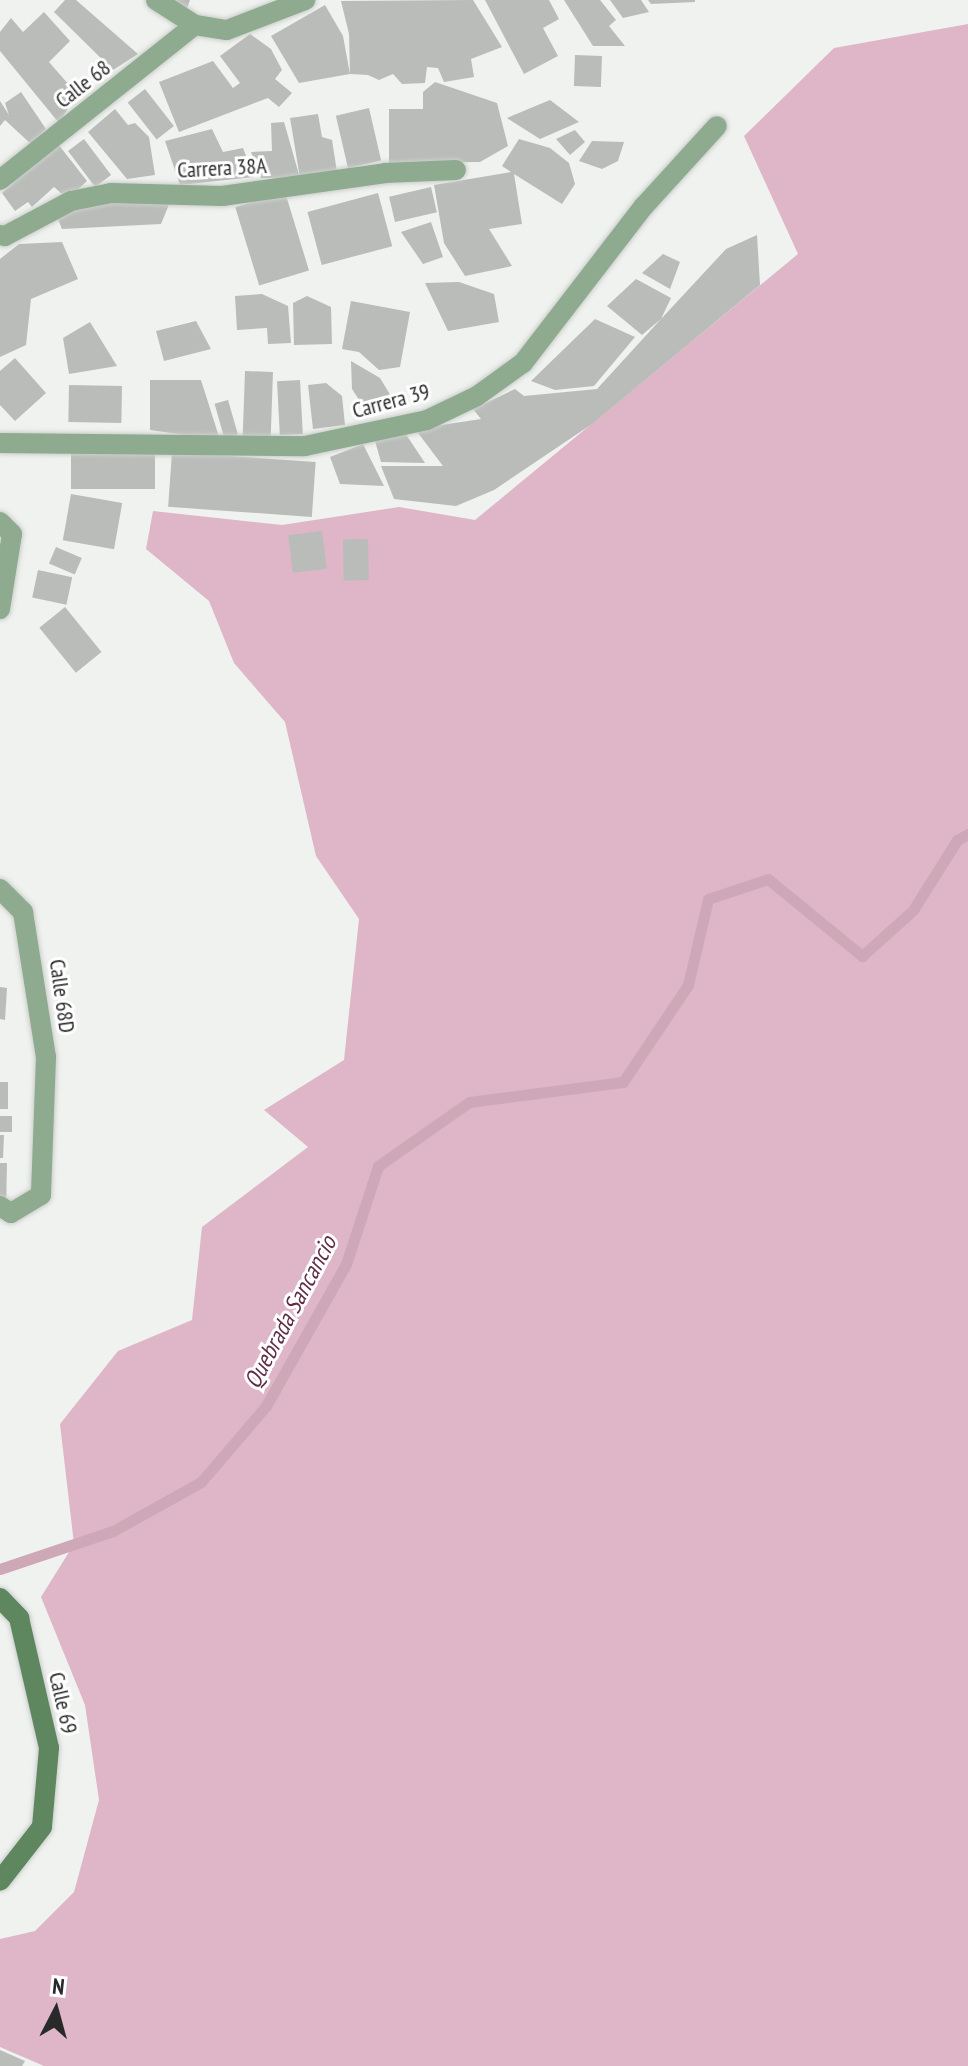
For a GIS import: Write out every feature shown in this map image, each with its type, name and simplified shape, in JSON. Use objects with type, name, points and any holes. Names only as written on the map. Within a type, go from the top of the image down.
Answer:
[{"type":"street","points":[[156,0],[195,25],[227,30],[305,0]]},
{"type":"street","name":"Calle 68","points":[[0,180],[195,25]]},
{"type":"street","name":"Carrera 39","points":[[0,443],[305,446],[427,420],[477,396],[523,363],[644,206],[717,126]]},
{"type":"street","name":"Carrera 38A","points":[[0,235],[5,236],[71,201],[111,193],[222,196],[385,173],[456,170]]},
{"type":"street","points":[[0,522],[12,534],[0,609]]},
{"type":"street","name":"Calle 68D","points":[[0,889],[23,912],[46,1057],[41,1195],[11,1213],[0,1206]]},
{"type":"street","name":"Calle 69","points":[[0,1598],[19,1618],[49,1748],[42,1827],[0,1881]]},
{"type":"shaded area","points":[[968,24],[968,2066],[44,2066],[0,2047],[0,1939],[35,1931],[74,1892],[99,1800],[85,1705],[41,1597],[74,1544],[60,1424],[118,1351],[192,1320],[202,1227],[308,1147],[264,1110],[344,1060],[359,919],[316,856],[285,722],[234,663],[209,601],[146,549],[153,511],[282,525],[399,507],[475,520],[798,254],[744,136],[834,48]]},
{"type":"building","points":[[65,0],[76,0],[138,54],[113,70],[54,12]]},
{"type":"building","points":[[165,0],[190,0],[186,11]]},
{"type":"building","points":[[473,0],[502,47],[471,59],[474,77],[444,82],[438,68],[427,67],[425,83],[402,84],[393,74],[379,80],[368,75],[350,74],[349,34],[341,1]]},
{"type":"building","points":[[485,0],[549,0],[559,19],[543,28],[558,56],[524,74]]},
{"type":"building","points":[[564,0],[600,0],[616,20],[609,26],[625,46],[593,46]]},
{"type":"building","points":[[610,0],[641,0],[649,12],[623,18]]},
{"type":"building","points":[[648,0],[695,0],[695,2],[651,4]]},
{"type":"building","points":[[325,5],[343,36],[350,74],[299,83],[271,36]]},
{"type":"building","points":[[44,12],[70,41],[49,62],[77,94],[59,123],[0,51],[0,32],[11,18],[23,32]]},
{"type":"building","points":[[250,34],[271,49],[282,70],[275,79],[292,93],[279,107],[268,98],[179,132],[159,82],[213,61],[233,88],[240,83],[220,56]]},
{"type":"building","points":[[575,55],[602,56],[601,87],[574,86]]},
{"type":"building","points":[[435,82],[497,103],[508,146],[480,162],[389,163],[389,109],[423,109],[423,92]]},
{"type":"building","points":[[145,89],[174,126],[157,140],[128,103]]},
{"type":"building","points":[[21,92],[46,129],[31,144],[5,120],[0,126],[0,101],[9,115],[5,103]]},
{"type":"building","points":[[550,100],[579,122],[540,139],[507,118]]},
{"type":"building","points":[[369,108],[381,161],[348,168],[336,116]]},
{"type":"building","points":[[115,109],[128,125],[135,123],[149,137],[155,175],[127,179],[88,132]]},
{"type":"building","points":[[318,114],[322,137],[332,140],[337,172],[300,178],[290,118]]},
{"type":"building","points":[[284,122],[300,178],[261,178],[251,152],[272,151],[271,123]]},
{"type":"building","points":[[212,129],[223,152],[243,148],[254,177],[180,185],[165,141]]},
{"type":"building","points":[[575,130],[585,142],[570,155],[556,139]]},
{"type":"building","points":[[84,139],[111,175],[95,187],[68,151]]},
{"type":"building","points":[[519,139],[550,148],[569,163],[575,184],[562,204],[514,174],[522,224],[489,229],[512,266],[465,276],[444,243],[434,185],[511,172],[502,166]]},
{"type":"building","points":[[592,141],[624,142],[618,161],[602,169],[579,161]]},
{"type":"building","points":[[58,144],[87,181],[68,199],[54,187],[32,207],[28,202],[15,211],[2,193]]},
{"type":"building","points":[[431,187],[437,212],[395,222],[389,197]]},
{"type":"building","points":[[285,192],[309,270],[259,286],[235,207]]},
{"type":"building","points":[[378,193],[392,246],[322,265],[307,212]]},
{"type":"building","points":[[107,198],[170,202],[161,224],[62,229],[55,212]]},
{"type":"building","points":[[431,222],[443,257],[423,264],[401,232]]},
{"type":"building","points":[[757,235],[760,285],[592,424],[494,490],[456,506],[394,499],[381,466],[443,466],[415,429],[481,419],[473,409],[515,389],[524,396],[597,389],[726,249]]},
{"type":"building","points":[[62,242],[78,279],[31,299],[26,345],[0,357],[0,259],[19,244]]},
{"type":"building","points":[[663,254],[680,262],[670,289],[642,273]]},
{"type":"building","points":[[636,279],[671,298],[661,319],[642,335],[607,306]]},
{"type":"building","points":[[459,282],[494,294],[499,322],[448,331],[425,283]]},
{"type":"building","points":[[262,294],[288,306],[291,343],[268,344],[267,328],[237,330],[235,296]]},
{"type":"building","points":[[307,296],[331,307],[332,344],[294,345],[293,303]]},
{"type":"building","points":[[351,301],[410,312],[400,367],[379,370],[359,352],[342,349]]},
{"type":"building","points":[[595,319],[635,337],[594,386],[555,390],[531,381]]},
{"type":"building","points":[[196,321],[211,349],[164,361],[156,331]]},
{"type":"building","points":[[90,322],[117,366],[69,374],[63,338]]},
{"type":"building","points":[[15,358],[46,393],[15,421],[0,405],[0,371]]},
{"type":"building","points":[[351,361],[380,378],[394,401],[363,406],[352,389]]},
{"type":"building","points":[[245,371],[273,372],[271,438],[243,437]]},
{"type":"building","points":[[150,380],[201,380],[220,440],[150,430]]},
{"type":"building","points":[[300,380],[303,434],[280,435],[277,381]]},
{"type":"building","points":[[326,383],[342,396],[345,425],[313,429],[308,385]]},
{"type":"building","points":[[69,385],[122,386],[121,423],[68,422]]},
{"type":"building","points":[[228,400],[238,435],[224,438],[215,404]]},
{"type":"building","points":[[405,433],[425,463],[381,462],[375,441]]},
{"type":"building","points":[[363,444],[384,486],[340,484],[330,457]]},
{"type":"building","points":[[71,449],[155,449],[155,489],[71,489]]},
{"type":"building","points":[[172,452],[316,462],[312,517],[168,507]]},
{"type":"building","points":[[71,494],[122,503],[114,549],[63,540]]},
{"type":"building","points":[[322,531],[327,569],[293,573],[288,535]]},
{"type":"building","points":[[343,539],[368,539],[369,580],[344,580]]},
{"type":"building","points":[[56,547],[82,558],[75,575],[49,564]]},
{"type":"building","points":[[38,570],[72,577],[66,605],[32,597]]},
{"type":"building","points":[[65,607],[102,652],[76,673],[39,628]]},
{"type":"building","points":[[0,987],[7,988],[5,1020],[0,1019]]},
{"type":"building","points":[[0,1082],[8,1082],[8,1109],[0,1109]]},
{"type":"building","points":[[0,1116],[12,1116],[12,1132],[0,1132]]},
{"type":"building","points":[[0,1135],[4,1135],[3,1158],[0,1158]]},
{"type":"building","points":[[0,1163],[7,1163],[6,1212],[0,1212]]},
{"type":"building","points":[[0,2050],[25,2061],[22,2066],[0,2066]]},
{"type":"waterway","name":"Quebrada Sancancio","points":[[0,1569],[113,1531],[201,1482],[266,1406],[346,1264],[378,1166],[469,1102],[623,1082],[688,985],[708,899],[768,879],[862,956],[913,910],[957,840],[968,834]]}]
